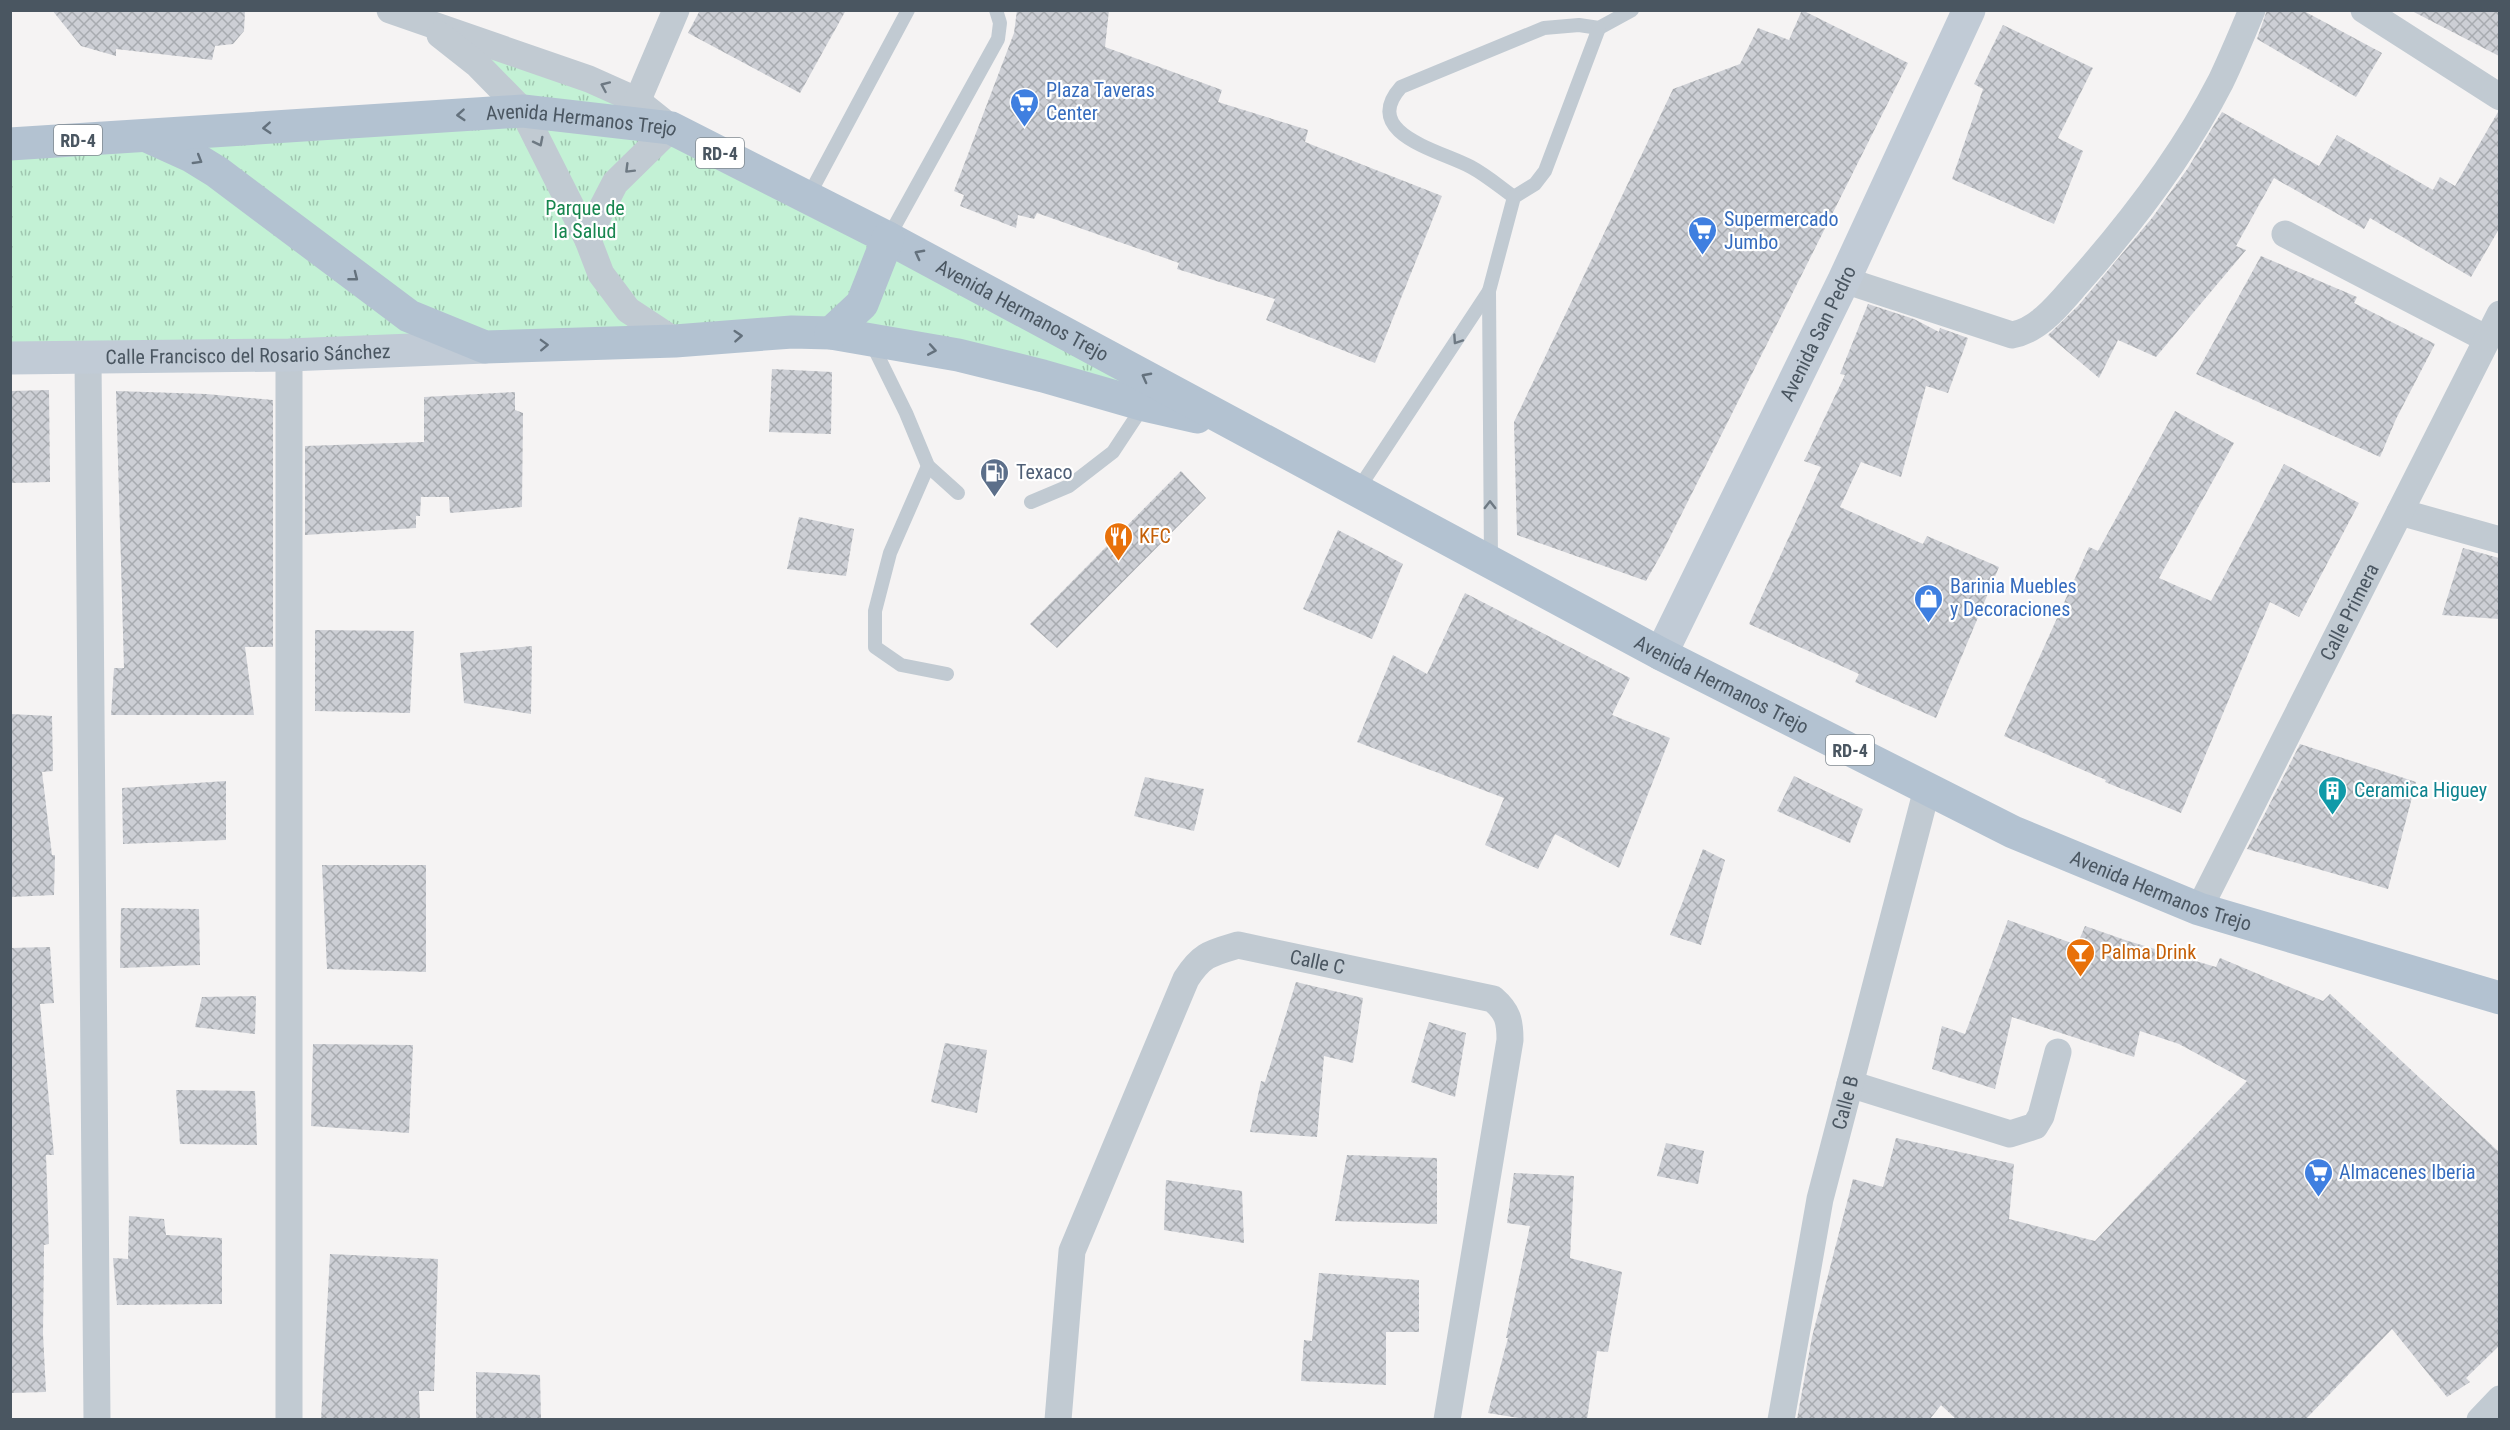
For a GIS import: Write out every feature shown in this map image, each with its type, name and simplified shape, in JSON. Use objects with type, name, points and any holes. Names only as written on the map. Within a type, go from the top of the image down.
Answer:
[{"type":"main road","name":"Avenida Hermanos Trejo","points":[[10,144],[523,111],[633,111],[888,237],[1661,654],[2013,832],[2199,909],[2499,998]]},
{"type":"main road","name":"Avenida Hermanos Trejo","points":[[145,136],[191,156],[217,172],[409,316],[485,347],[675,341],[792,332],[831,333],[968,358],[1144,405],[1234,425]]},
{"type":"main road","points":[[831,333],[862,304],[888,237]]},
{"type":"street","points":[[399,14],[589,79],[633,111],[676,10]]},
{"type":"street","name":"Avenida San Pedro","points":[[1661,654],[1844,280],[1969,10]]},
{"type":"street","points":[[1844,280],[2012,335],[2032,329],[2109,247],[2152,192],[2194,128],[2221,81],[2252,10]]},
{"type":"street","points":[[2364,10],[2499,97]]},
{"type":"street","points":[[399,14],[442,36],[478,65],[523,111],[588,240],[601,274],[628,309],[675,341]]},
{"type":"street","points":[[588,240],[615,183],[671,128]]},
{"type":"street","points":[[2285,234],[2487,339]]},
{"type":"street","name":"Calle Primera","points":[[2199,909],[2499,314]]},
{"type":"street","name":"Calle Francisco del Rosario Sánchez","points":[[10,358],[289,356],[485,347]]},
{"type":"street","points":[[289,356],[289,1419]]},
{"type":"street","points":[[88,358],[97,1419]]},
{"type":"street","points":[[2400,512],[2499,540]]},
{"type":"street","name":"Calle B","points":[[1781,1419],[1820,1199],[1927,789]]},
{"type":"street","name":"Calle C","points":[[1058,1419],[1072,1251],[1186,979],[1197,962],[1212,953],[1238,945],[1493,999],[1504,1008],[1510,1020],[1510,1040],[1447,1419]]},
{"type":"street","points":[[1850,1084],[2010,1134],[2035,1126],[2041,1116],[2058,1052]]},
{"type":"street","points":[[2480,1419],[2499,1399]]},
{"type":"lane","points":[[808,197],[908,10]]},
{"type":"lane","points":[[888,237],[998,39],[1000,23],[996,10]]},
{"type":"lane","points":[[1514,197],[1471,167],[1403,136],[1392,123],[1388,111],[1390,99],[1401,87],[1544,28],[1579,25],[1599,28],[1632,10]]},
{"type":"lane","points":[[1491,563],[1489,291],[1514,197],[1535,183],[1545,171],[1599,28]]},
{"type":"lane","points":[[1357,491],[1489,291]]},
{"type":"lane","points":[[870,340],[906,413],[928,466],[958,493]]},
{"type":"lane","points":[[1031,502],[1068,486],[1113,452],[1144,405]]},
{"type":"lane","points":[[928,466],[890,553],[875,611],[875,647],[901,665],[947,674]]},
{"type":"green space","name":"Parque de la Salud","points":[[443,36],[589,79],[1234,425],[831,333],[11,358],[11,144],[522,110]]},
{"type":"building","points":[[52,10],[245,10],[244,31],[233,44],[215,46],[212,60],[116,49],[116,56],[81,46]]},
{"type":"building","points":[[700,10],[846,10],[800,93],[688,33]]},
{"type":"building","points":[[1017,10],[1109,10],[1105,47],[1222,90],[1218,102],[1308,130],[1305,142],[1442,196],[1375,363],[1266,320],[1275,299],[1177,269],[1179,263],[1037,213],[1034,219],[1018,215],[1016,228],[960,206],[964,195],[954,191],[1014,33]]},
{"type":"building","name":"Supermercado Jumbo","points":[[1802,10],[1908,63],[1663,551],[1646,581],[1517,535],[1514,422],[1673,89],[1740,64],[1758,28],[1789,40]]},
{"type":"building","points":[[2267,10],[2302,10],[2382,53],[2356,97],[2257,39]]},
{"type":"building","points":[[2410,10],[2499,10],[2499,56]]},
{"type":"building","points":[[2003,25],[2093,68],[2058,138],[2083,151],[2054,224],[1952,179],[1983,89],[1974,84]]},
{"type":"building","points":[[2222,112],[2319,166],[2337,135],[2433,190],[2440,177],[2455,186],[2498,112],[2499,229],[2471,277],[2370,218],[2364,229],[2274,178],[2236,246],[2246,250],[2156,357],[2118,340],[2099,378],[2048,335],[2078,306],[2152,218],[2188,168]]},
{"type":"building","points":[[2261,256],[2357,297],[2354,303],[2435,344],[2396,419],[2380,457],[2196,374]]},
{"type":"building","points":[[1868,304],[1914,319],[1939,332],[1940,328],[1968,338],[1948,393],[1926,386],[1901,477],[1861,462],[1840,507],[1923,544],[1927,536],[1999,567],[1936,718],[1855,682],[1859,674],[1749,624],[1821,467],[1804,461],[1845,375],[1840,374]]},
{"type":"building","points":[[772,369],[832,372],[831,434],[769,432]]},
{"type":"building","points":[[49,390],[50,482],[10,483],[10,391]]},
{"type":"building","points":[[116,391],[206,394],[273,400],[273,647],[245,647],[254,715],[111,715],[114,668],[124,668]]},
{"type":"building","points":[[515,392],[515,410],[523,413],[522,507],[450,513],[449,497],[421,497],[420,516],[416,516],[416,528],[305,535],[305,446],[424,442],[424,397]]},
{"type":"building","points":[[2175,411],[2234,443],[2159,578],[2211,601],[2284,464],[2359,503],[2299,617],[2270,602],[2181,813],[2105,782],[2106,780],[2004,736],[2089,547],[2098,551]]},
{"type":"building","name":"KFC","points":[[1181,471],[1206,498],[1057,648],[1030,624]]},
{"type":"building","points":[[799,517],[854,529],[846,576],[787,569]]},
{"type":"building","points":[[1338,530],[1403,564],[1372,639],[1303,609]]},
{"type":"building","points":[[2463,548],[2499,558],[2499,619],[2442,615]]},
{"type":"building","points":[[1465,593],[1630,678],[1612,715],[1670,738],[1619,868],[1555,834],[1538,869],[1485,845],[1504,798],[1357,742],[1393,655],[1427,674]]},
{"type":"building","points":[[315,630],[414,631],[410,713],[315,711]]},
{"type":"building","points":[[532,646],[531,714],[464,703],[460,653]]},
{"type":"building","points":[[10,714],[52,716],[53,771],[42,772],[52,855],[55,855],[54,895],[10,897]]},
{"type":"building","name":"Ceramica Higuey","points":[[2300,744],[2416,782],[2388,889],[2247,849]]},
{"type":"building","points":[[1794,776],[1863,809],[1850,843],[1777,811]]},
{"type":"building","points":[[1145,777],[1204,789],[1194,831],[1134,816]]},
{"type":"building","points":[[226,781],[226,840],[123,844],[122,788]]},
{"type":"building","points":[[1703,849],[1725,860],[1701,945],[1670,935]]},
{"type":"building","points":[[322,865],[426,865],[426,972],[327,969]]},
{"type":"building","points":[[121,908],[199,909],[200,965],[120,968]]},
{"type":"building","name":"Almacenes Iberia","points":[[2008,920],[2077,945],[2085,926],[2216,967],[2220,958],[2323,1001],[2330,994],[2499,1152],[2499,1346],[2466,1378],[2470,1382],[2447,1397],[2392,1329],[2306,1419],[1956,1419],[1941,1405],[1930,1419],[1797,1419],[1812,1337],[1853,1179],[1883,1187],[1896,1138],[2014,1164],[2009,1219],[2095,1241],[2247,1081],[2179,1044],[2140,1031],[2134,1057],[2012,1017],[1995,1089],[1932,1069],[1942,1026],[1965,1034]]},
{"type":"building","points":[[50,947],[54,1003],[40,1004],[54,1155],[46,1155],[49,1244],[44,1245],[43,1334],[46,1392],[10,1393],[10,948]]},
{"type":"building","points":[[1296,982],[1363,998],[1353,1063],[1324,1056],[1317,1137],[1250,1132],[1261,1081],[1265,1082]]},
{"type":"building","points":[[256,996],[255,1034],[195,1027],[202,997]]},
{"type":"building","points":[[1429,1022],[1466,1033],[1455,1097],[1411,1082]]},
{"type":"building","points":[[945,1043],[987,1050],[977,1113],[931,1102]]},
{"type":"building","points":[[313,1044],[413,1045],[409,1133],[311,1126]]},
{"type":"building","points":[[176,1090],[255,1091],[257,1145],[180,1144]]},
{"type":"building","points":[[1666,1143],[1704,1151],[1698,1184],[1657,1176]]},
{"type":"building","points":[[1347,1155],[1437,1158],[1437,1224],[1335,1221]]},
{"type":"building","points":[[1514,1173],[1574,1176],[1570,1258],[1622,1272],[1608,1352],[1597,1351],[1587,1419],[1525,1419],[1488,1413],[1508,1338],[1506,1338],[1530,1226],[1507,1223]]},
{"type":"building","points":[[1166,1180],[1242,1191],[1244,1243],[1164,1230]]},
{"type":"building","points":[[129,1216],[164,1219],[166,1235],[222,1238],[222,1304],[117,1305],[113,1258],[128,1259]]},
{"type":"building","points":[[330,1254],[438,1259],[434,1391],[419,1391],[420,1419],[321,1419]]},
{"type":"building","points":[[1319,1273],[1419,1280],[1419,1332],[1386,1332],[1386,1385],[1301,1381],[1304,1340],[1312,1341]]},
{"type":"building","points":[[476,1372],[540,1375],[541,1419],[476,1419]]},
{"type":"place","name":"Plaza Taveras Center","points":[[1025,128]]},
{"type":"place","name":"Supermercado Jumbo","points":[[1703,256]]},
{"type":"place","name":"Texaco","points":[[995,498]]},
{"type":"place","name":"KFC","points":[[1118,562]]},
{"type":"place","name":"Barinia Muebles y Decoraciones","points":[[1929,624]]},
{"type":"place","name":"Ceramica Higuey","points":[[2333,816]]},
{"type":"place","name":"Palma Drink","points":[[2080,978]]},
{"type":"place","name":"Almacenes Iberia","points":[[2318,1198]]}]
